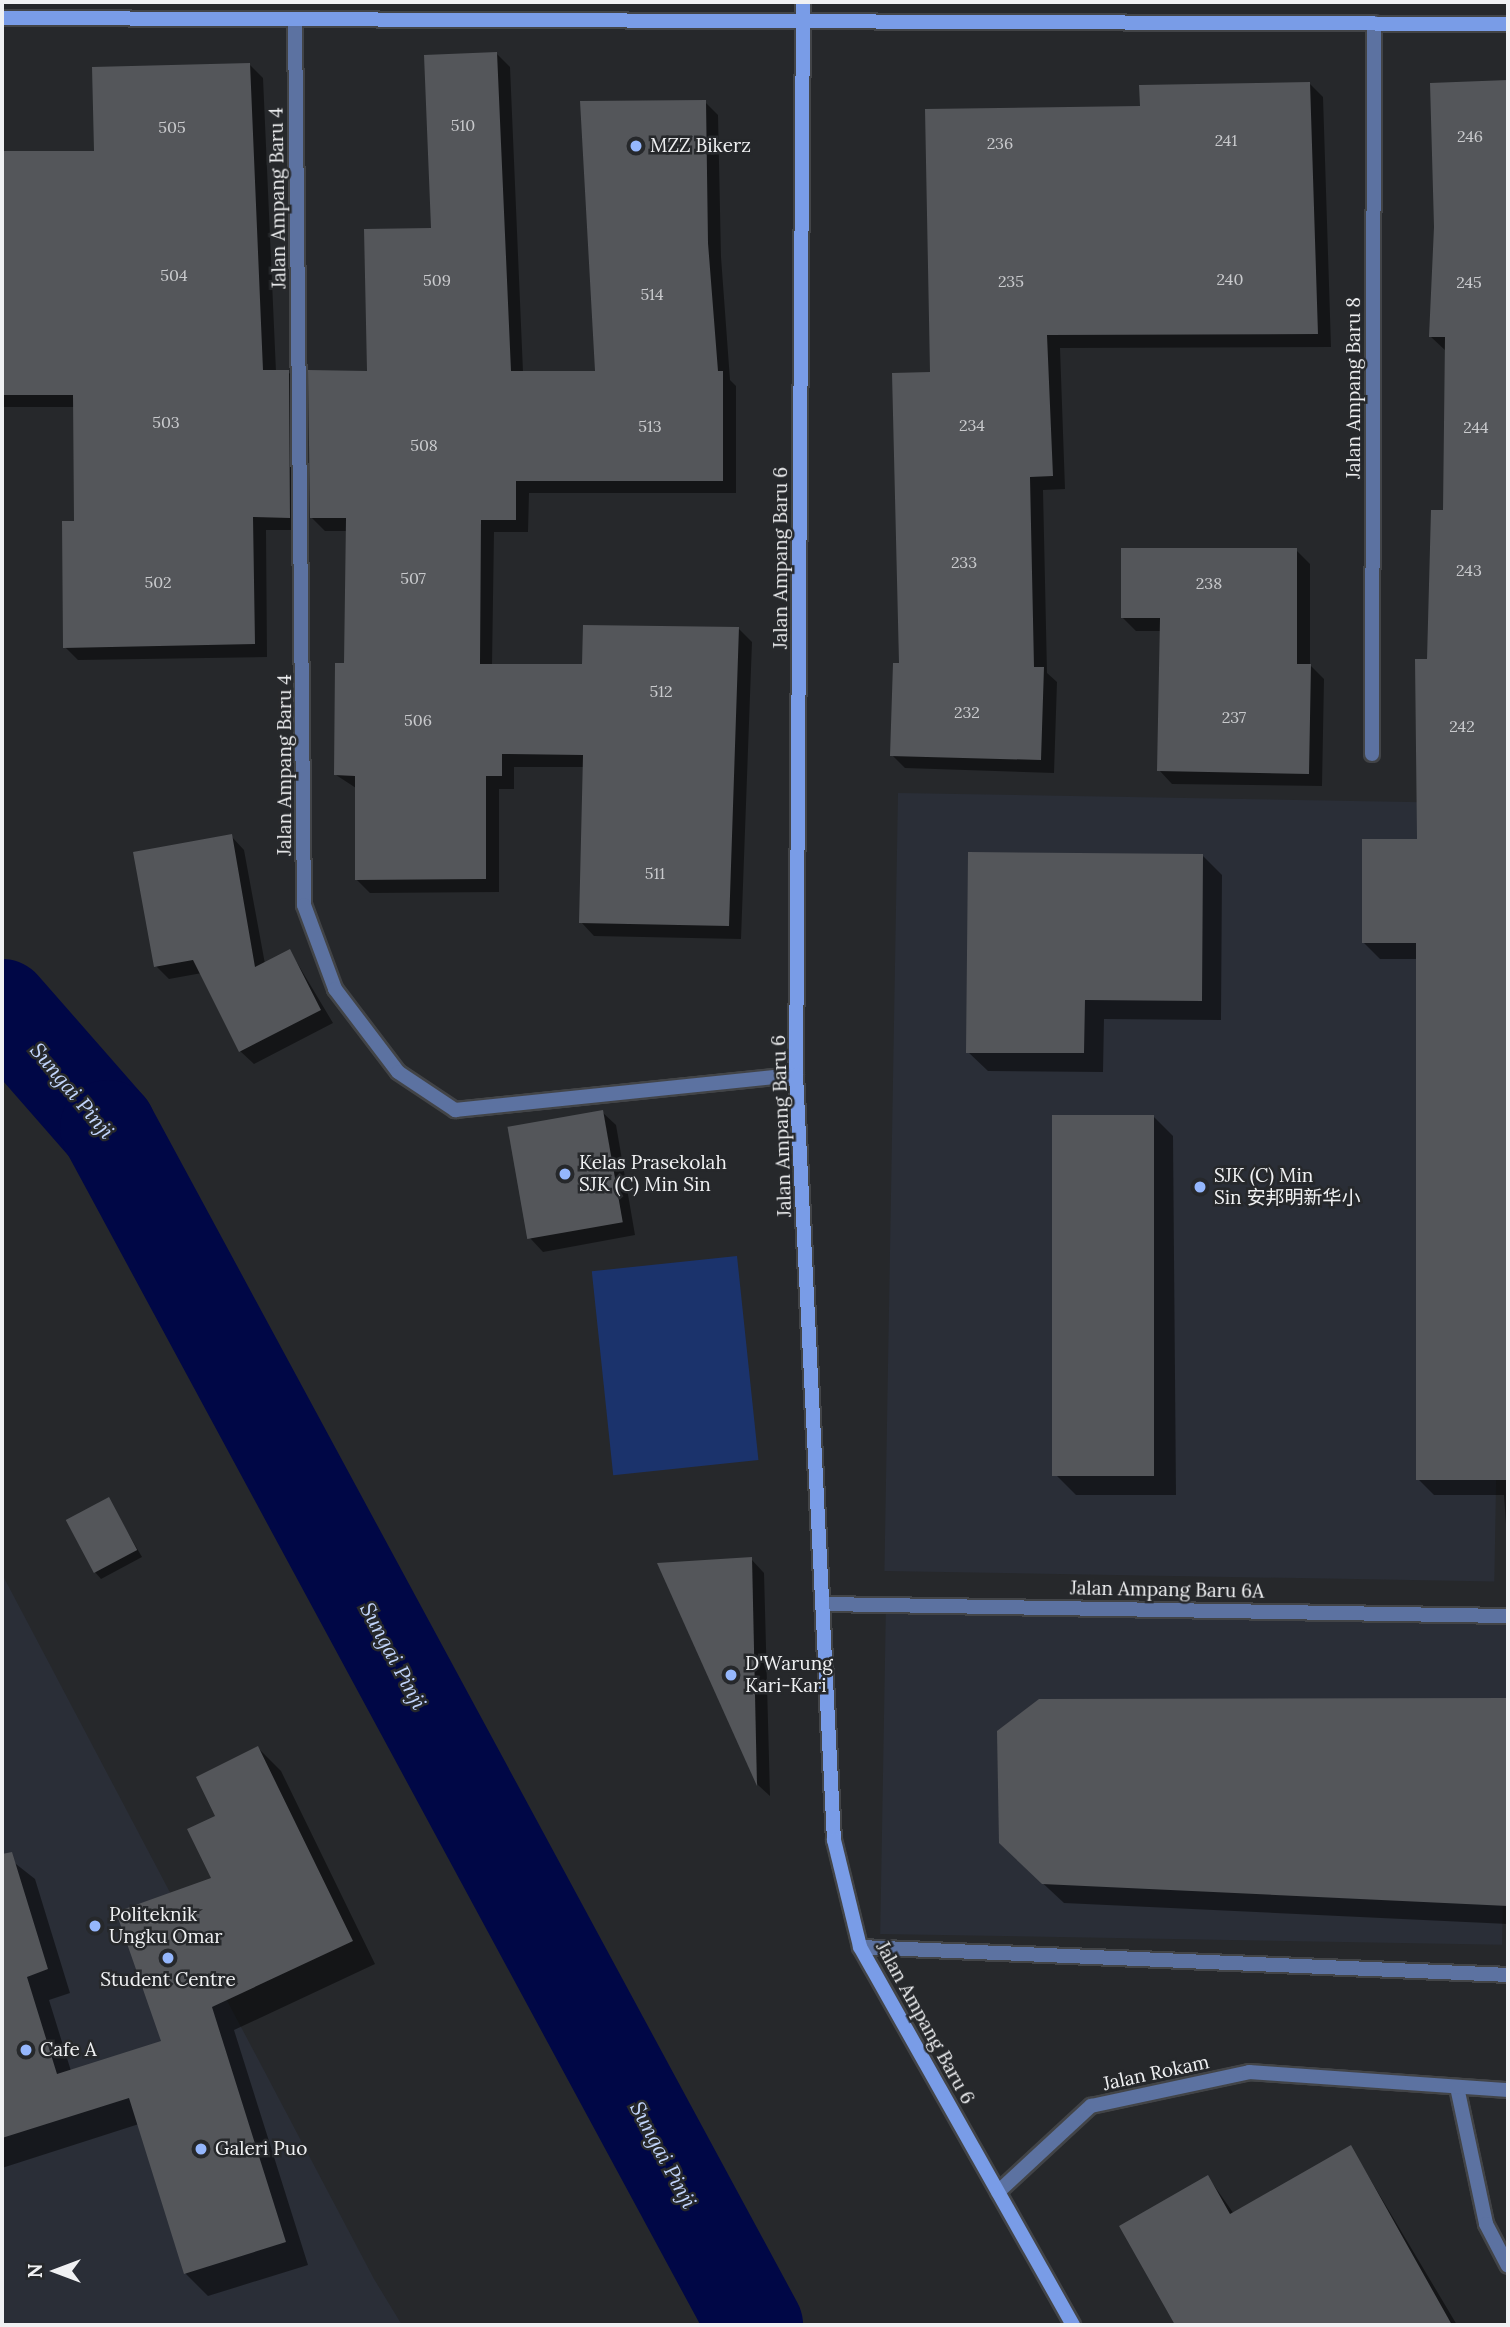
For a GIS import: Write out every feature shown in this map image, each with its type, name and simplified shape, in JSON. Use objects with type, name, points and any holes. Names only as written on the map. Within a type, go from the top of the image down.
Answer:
[{"type":"main road","name":"Jalan Ampang Baru 6","points":[[803,2],[796,1075],[825,1604],[825,1737],[834,1840],[860,1947],[998,2192]]},
{"type":"main road","points":[[2,18],[803,18],[1508,24]]},
{"type":"main road","points":[[998,2192],[1073,2325]]},
{"type":"street","name":"Jalan Ampang Baru 4","points":[[295,19],[304,905],[335,989],[398,1072],[455,1110],[796,1075]]},
{"type":"street","name":"Jalan Ampang Baru 8","points":[[1372,754],[1374,23]]},
{"type":"street","name":"Jalan Ampang Baru 6A","points":[[825,1604],[1508,1616]]},
{"type":"street","points":[[860,1947],[976,1957],[1508,1975]]},
{"type":"street","name":"Jalan Rokam","points":[[998,2192],[1091,2106],[1249,2072],[1508,2090]]},
{"type":"street","points":[[1457,2087],[1486,2224],[1508,2266]]},
{"type":"shaded area","name":"SJK (C) Min Sin 安邦明新华小","points":[[898,793],[1508,804],[1494,1582],[884,1571]]},
{"type":"shaded area","points":[[737,1256],[758,1460],[613,1475],[592,1271]]},
{"type":"shaded area","name":"Politeknik Ungku Omar","points":[[2,1574],[374,2279],[402,2325],[2,2325]]},
{"type":"shaded area","points":[[886,1602],[1508,1613],[1502,1945],[880,1934]]},
{"type":"building","points":[[497,52],[511,371],[595,371],[580,101],[706,100],[708,243],[718,371],[723,371],[723,481],[516,481],[516,520],[481,520],[480,664],[582,664],[583,625],[739,627],[729,926],[579,923],[583,755],[502,754],[502,776],[486,776],[486,879],[355,880],[355,776],[334,775],[335,663],[344,663],[346,518],[310,518],[308,370],[367,371],[364,229],[431,228],[424,55]]},
{"type":"building","points":[[250,63],[263,370],[289,370],[290,518],[253,517],[255,644],[63,648],[62,521],[74,521],[73,395],[2,395],[2,151],[94,151],[92,67]]},
{"type":"building","points":[[1508,80],[1508,1480],[1416,1480],[1416,943],[1362,943],[1362,839],[1417,839],[1415,659],[1427,659],[1431,510],[1443,510],[1445,337],[1429,337],[1434,227],[1430,83]]},
{"type":"building","points":[[1310,82],[1318,334],[1047,335],[1053,476],[1030,477],[1034,667],[1044,667],[1041,760],[890,756],[893,663],[899,663],[892,373],[930,372],[925,109],[1140,106],[1139,85]]},
{"type":"building","points":[[1121,548],[1297,548],[1297,664],[1311,664],[1309,774],[1157,771],[1160,618],[1121,618]]},
{"type":"building","points":[[232,834],[255,967],[290,949],[321,1010],[239,1052],[193,960],[154,967],[133,852]]},
{"type":"building","points":[[968,852],[1203,854],[1202,1001],[1085,1000],[1084,1053],[966,1053]]},
{"type":"building","name":"Kelas Prasekolah SJK (C) Min Sin","points":[[603,1110],[623,1222],[527,1239],[507,1127]]},
{"type":"building","points":[[1052,1115],[1154,1115],[1154,1476],[1052,1476]]},
{"type":"building","points":[[109,1497],[137,1550],[94,1573],[66,1520]]},
{"type":"building","name":"D'Warung Kari-Kari","points":[[752,1557],[757,1786],[657,1563]]},
{"type":"building","points":[[1508,1698],[1508,1906],[1042,1884],[999,1843],[997,1731],[1039,1699]]},
{"type":"building","points":[[258,1746],[353,1941],[212,2007],[286,2242],[184,2274],[129,2098],[2,2138],[2,1854],[12,1852],[48,1969],[27,1977],[57,2074],[161,2041],[116,1912],[211,1878],[187,1829],[215,1816],[196,1777]]},
{"type":"building","points":[[1351,2145],[1452,2325],[1175,2325],[1119,2226],[1208,2175],[1230,2214]]},
{"type":"waterway","name":"Sungai Pinji","points":[[2,1007],[108,1128],[755,2325]]},
{"type":"place","name":"MZZ Bikerz","points":[[636,146]]},
{"type":"place","name":"Kelas Prasekolah SJK (C) Min Sin","points":[[565,1174]]},
{"type":"place","name":"SJK (C) Min Sin 安邦明新华小","points":[[1200,1187]]},
{"type":"place","name":"D'Warung Kari-Kari","points":[[731,1675]]},
{"type":"place","name":"Politeknik Ungku Omar","points":[[95,1926]]},
{"type":"place","name":"Student Centre","points":[[168,1958]]},
{"type":"place","name":"Cafe A","points":[[26,2050]]},
{"type":"place","name":"Galeri Puo","points":[[201,2149]]}]
